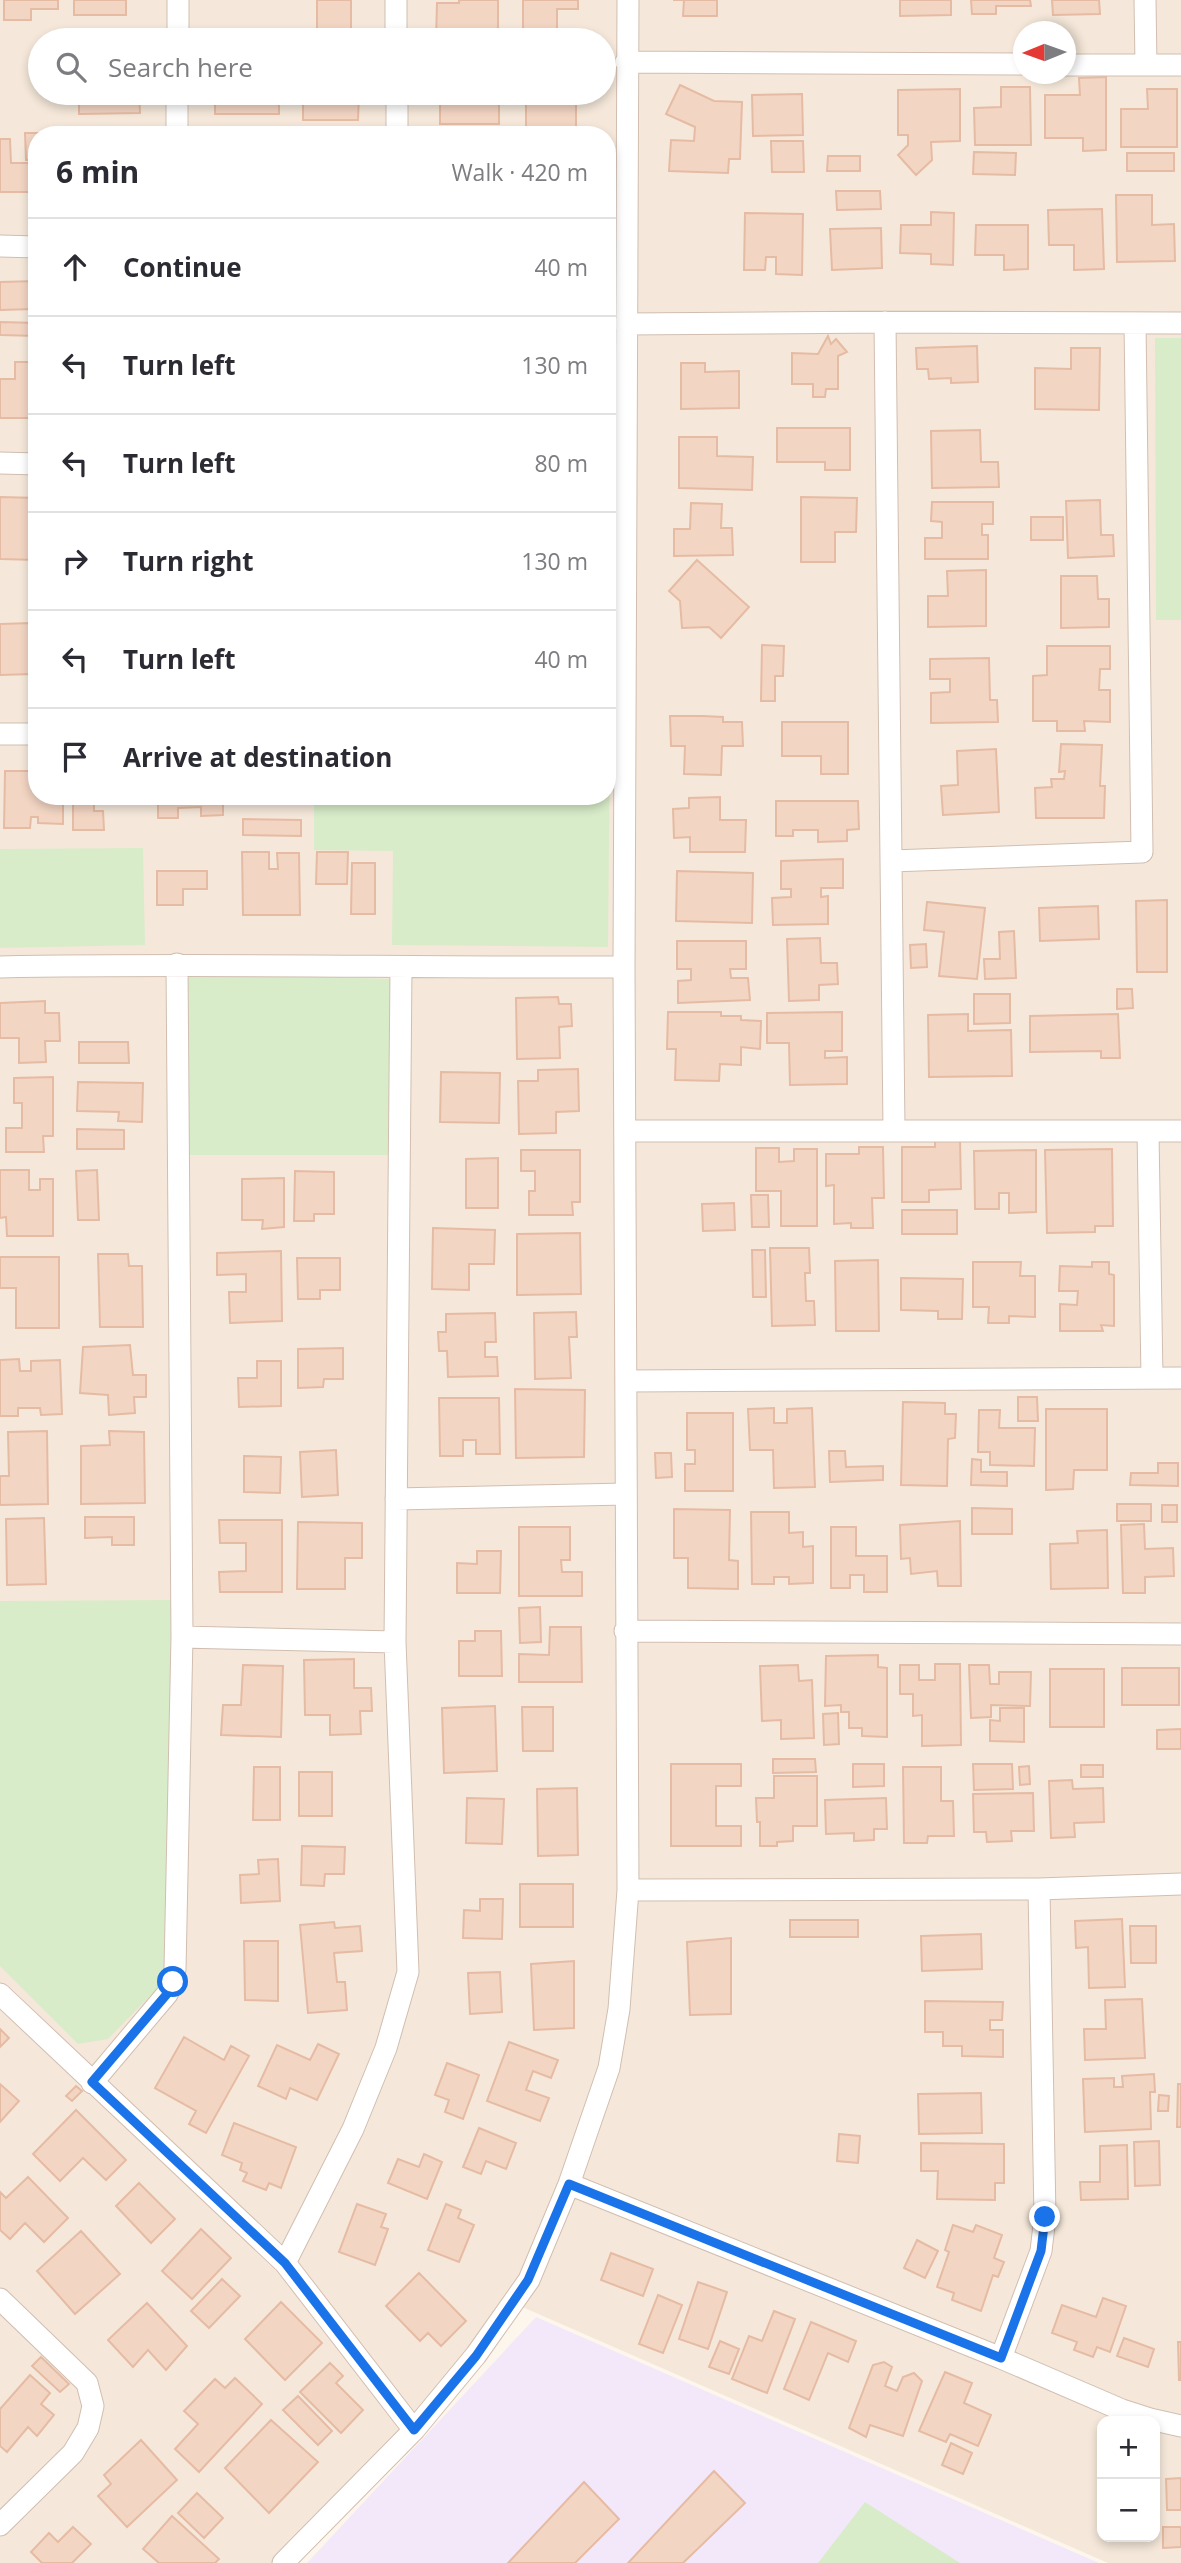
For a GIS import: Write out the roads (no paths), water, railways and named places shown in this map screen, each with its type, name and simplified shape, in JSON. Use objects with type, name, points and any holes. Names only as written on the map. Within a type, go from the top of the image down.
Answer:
[{"type":"street","points":[[177,28],[178,0]]},
{"type":"street","points":[[396,0],[396,28]]},
{"type":"street","points":[[282,2563],[414,2430],[476,2356],[528,2280],[569,2184],[610,2068],[619,2010],[628,1890],[624,967],[616,733],[617,470],[625,324],[628,0]]},
{"type":"street","points":[[1145,0],[1146,65]]},
{"type":"street","points":[[626,62],[1013,64]]},
{"type":"street","points":[[1076,65],[1181,65]]},
{"type":"street","points":[[177,105],[177,126]]},
{"type":"street","points":[[397,105],[397,126]]},
{"type":"street","points":[[0,246],[28,247]]},
{"type":"street","points":[[885,322],[894,1130]]},
{"type":"street","points":[[891,860],[1142,852],[1135,323]]},
{"type":"street","points":[[625,324],[1181,323]]},
{"type":"street","points":[[0,463],[28,464]]},
{"type":"street","points":[[0,734],[28,734]]},
{"type":"street","points":[[0,967],[177,964],[401,968],[624,967]]},
{"type":"street","points":[[92,2082],[167,1994],[175,1969],[182,1637],[177,964]]},
{"type":"street","points":[[285,2263],[353,2129],[386,2048],[408,1972],[395,1642],[401,968]]},
{"type":"street","points":[[625,1131],[1181,1131]]},
{"type":"street","points":[[1148,1132],[1152,1378]]},
{"type":"street","points":[[627,1381],[1181,1378]]},
{"type":"street","points":[[396,1499],[626,1494]]},
{"type":"street","points":[[625,1631],[1181,1634]]},
{"type":"street","points":[[182,1637],[395,1642]]},
{"type":"street","points":[[628,1890],[1039,1889],[1181,1884]]},
{"type":"street","points":[[1001,2358],[1041,2251],[1045,2217],[1039,1889]]},
{"type":"street","points":[[0,1994],[285,2263],[414,2430]]},
{"type":"street","points":[[569,2184],[1001,2358],[1122,2410],[1181,2426]]},
{"type":"street","points":[[0,2299],[87,2383],[93,2406],[88,2428],[73,2453],[0,2525]]}]
